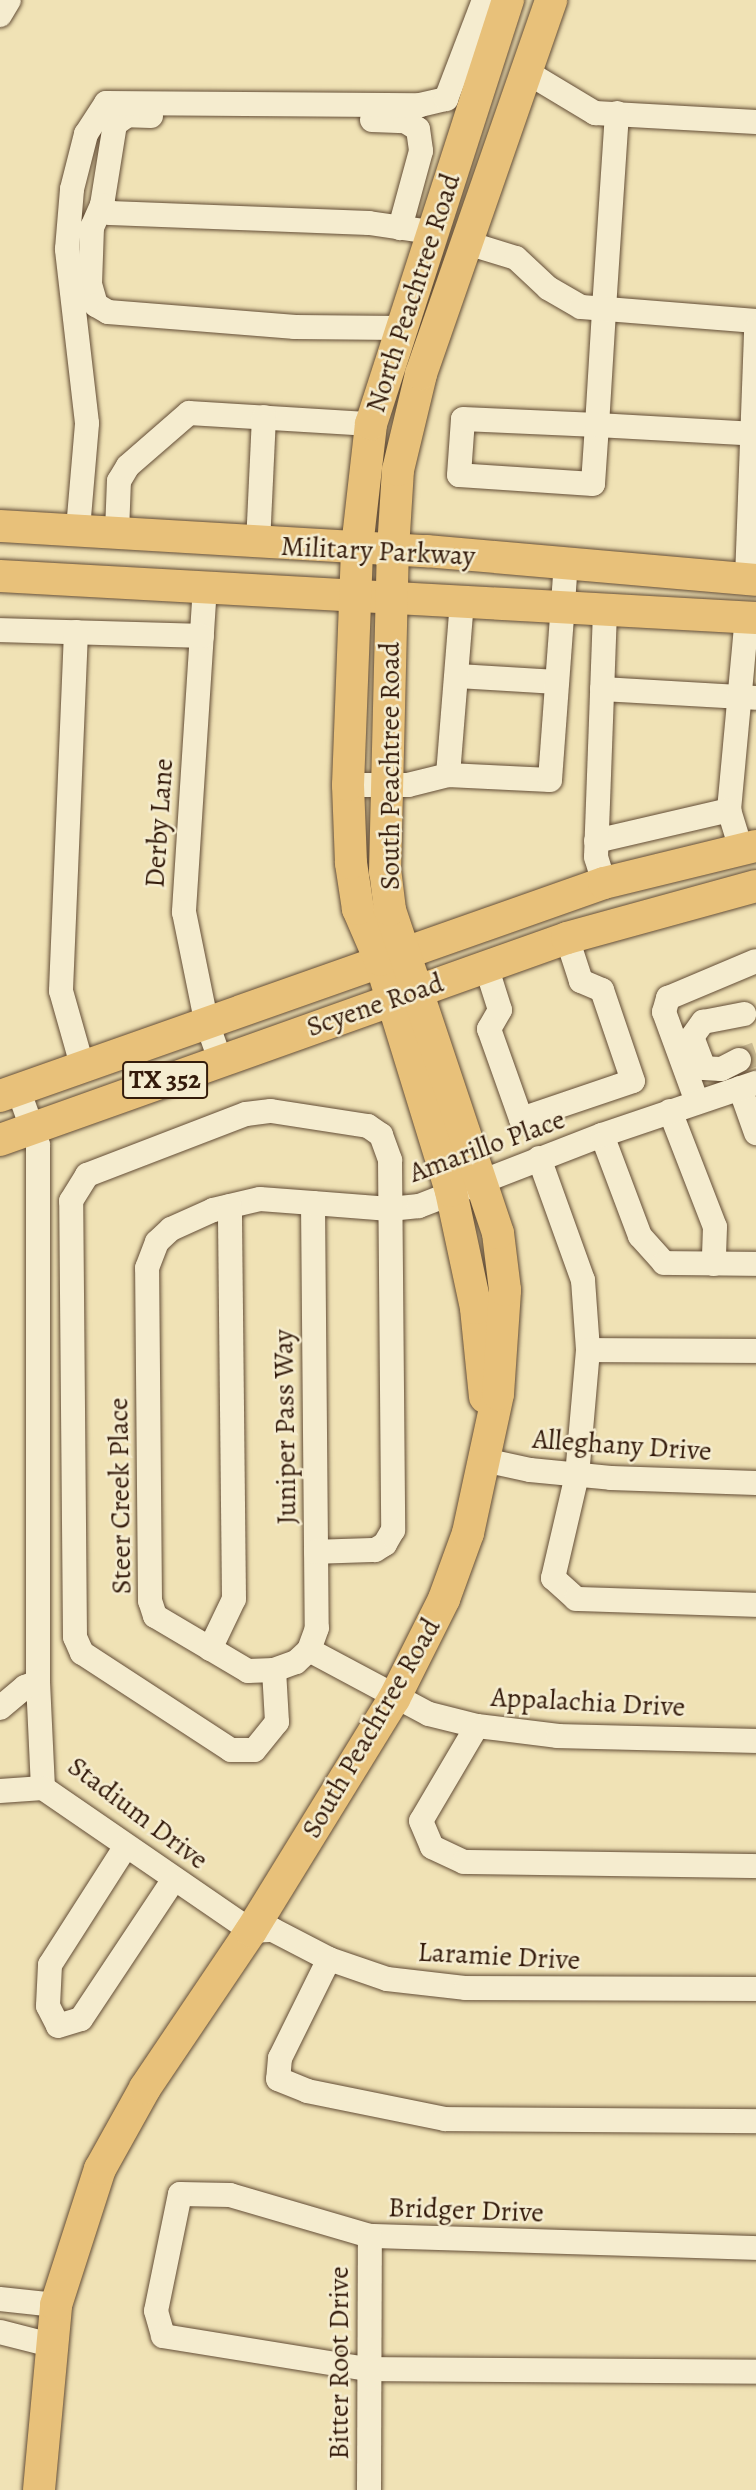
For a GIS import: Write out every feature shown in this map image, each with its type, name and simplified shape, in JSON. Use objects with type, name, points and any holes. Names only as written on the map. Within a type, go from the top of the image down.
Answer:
[{"type":"main road","name":"North Peachtree Road","points":[[356,594],[357,547],[371,424],[508,0]]},
{"type":"main road","name":"North Peachtree Road","points":[[393,549],[398,470],[408,423],[464,243],[551,0]]},
{"type":"main road","points":[[431,232],[464,243]]},
{"type":"main road","name":"Military Parkway","points":[[0,526],[117,532],[258,544],[393,549],[752,580]]},
{"type":"main road","name":"South Peachtree Road","points":[[39,2490],[56,2305],[73,2241],[100,2169],[172,2046],[250,1931],[394,1699],[444,1599],[468,1533],[505,1350],[505,1290],[498,1233],[482,1179],[404,995],[393,955],[385,872],[393,549]]},
{"type":"main road","name":"Military Parkway","points":[[0,576],[752,617]]},
{"type":"main road","points":[[752,580],[752,617]]},
{"type":"main road","name":"South Peachtree Road","points":[[356,594],[348,785],[351,863],[358,909],[393,955]]},
{"type":"main road","name":"Scyene Road","points":[[9,1092],[206,1020],[604,883],[749,848]]},
{"type":"main road","name":"Scyene Road","points":[[0,1140],[567,938],[756,887]]},
{"type":"main road","points":[[404,995],[476,1308],[486,1452]]},
{"type":"street","points":[[0,15],[9,0]]},
{"type":"street","points":[[78,530],[87,423],[67,249],[72,190],[86,134],[106,103],[420,105],[446,99],[484,0]]},
{"type":"street","points":[[525,71],[595,113],[756,122]]},
{"type":"street","points":[[617,113],[604,311],[597,425],[593,484],[459,475],[463,419],[597,425],[754,434]]},
{"type":"street","points":[[400,228],[422,151],[418,129],[405,121],[128,115],[115,124],[102,205],[93,227],[90,284],[96,305],[108,312],[295,327],[400,328]]},
{"type":"street","points":[[102,205],[110,213],[400,228],[431,232]]},
{"type":"street","points":[[464,243],[516,258],[548,288],[580,307],[756,321]]},
{"type":"street","points":[[752,580],[756,329]]},
{"type":"street","points":[[117,532],[119,481],[128,466],[189,413],[371,424]]},
{"type":"street","points":[[258,544],[264,418]]},
{"type":"street","points":[[348,785],[408,785],[448,775],[550,780],[566,564]]},
{"type":"street","name":"Derby Lane","points":[[205,586],[184,912],[206,1020],[220,1060]]},
{"type":"street","points":[[448,775],[462,600]]},
{"type":"street","points":[[604,883],[596,841],[605,607]]},
{"type":"street","points":[[749,848],[729,810],[747,698],[752,617]]},
{"type":"street","points":[[0,630],[202,636]]},
{"type":"street","points":[[76,632],[61,991],[82,1065]]},
{"type":"street","points":[[458,676],[557,682]]},
{"type":"street","points":[[602,689],[747,698]]},
{"type":"street","points":[[596,841],[729,810]]},
{"type":"street","points":[[567,938],[581,981],[602,990],[633,1081],[658,1115],[715,1227],[714,1264]]},
{"type":"street","points":[[697,1102],[664,1012],[668,998],[756,961]]},
{"type":"street","points":[[486,967],[500,1010],[489,1029],[522,1119],[633,1081]]},
{"type":"street","points":[[739,1060],[721,1069],[704,1068],[692,1037],[704,1022],[744,1014]]},
{"type":"street","points":[[748,1085],[756,1133]]},
{"type":"street","name":"Amarillo Place","points":[[157,1242],[171,1229],[230,1206],[260,1199],[390,1209],[419,1206],[450,1191],[538,1158],[748,1085]]},
{"type":"street","name":"Stadium Drive","points":[[9,1092],[32,1128],[37,1145],[38,1682],[43,1788],[250,1931]]},
{"type":"street","points":[[309,1650],[296,1662],[274,1670],[278,1722],[254,1750],[231,1750],[82,1653],[75,1637],[71,1201],[87,1175],[246,1114],[271,1111],[368,1126],[381,1135],[390,1160],[393,1530],[385,1544],[375,1550],[316,1552]]},
{"type":"street","points":[[602,1135],[648,1249],[664,1263],[756,1264]]},
{"type":"street","points":[[538,1158],[583,1280],[588,1350],[577,1475],[552,1577],[576,1599],[756,1605]]},
{"type":"street","name":"Juniper Pass Way","points":[[309,1650],[317,1628],[313,1203]]},
{"type":"street","points":[[210,1649],[234,1599],[230,1206]]},
{"type":"street","name":"Steer Creek Place","points":[[157,1242],[148,1268],[150,1601],[155,1616],[248,1671],[274,1670]]},
{"type":"street","points":[[588,1350],[756,1351]]},
{"type":"street","name":"Alleghany Drive","points":[[486,1452],[577,1475],[756,1483]]},
{"type":"street","name":"Appalachia Drive","points":[[309,1650],[394,1699],[429,1714],[477,1726],[558,1736],[756,1741]]},
{"type":"street","points":[[0,1709],[25,1686],[38,1682]]},
{"type":"street","points":[[477,1726],[421,1821],[432,1847],[464,1862],[756,1866]]},
{"type":"street","points":[[0,1791],[43,1788]]},
{"type":"street","points":[[126,1846],[50,1965],[48,2006],[58,2026],[80,2019],[174,1879]]},
{"type":"street","name":"Laramie Drive","points":[[250,1931],[273,1930],[329,1958],[387,1979],[466,1988],[756,1989]]},
{"type":"street","points":[[329,1958],[280,2058],[278,2079],[307,2091],[445,2119],[756,2121]]},
{"type":"street","name":"Bridger Drive","points":[[367,2369],[163,2336],[156,2311],[180,2194],[230,2195],[370,2236],[756,2248]]},
{"type":"street","name":"Bitter Root Drive","points":[[369,2490],[367,2369],[370,2236]]},
{"type":"street","points":[[0,2299],[56,2305]]},
{"type":"street","points":[[0,2332],[51,2345]]},
{"type":"street","points":[[367,2369],[756,2372]]},
{"type":"tunnel","points":[[739,1060],[756,1054]]}]
